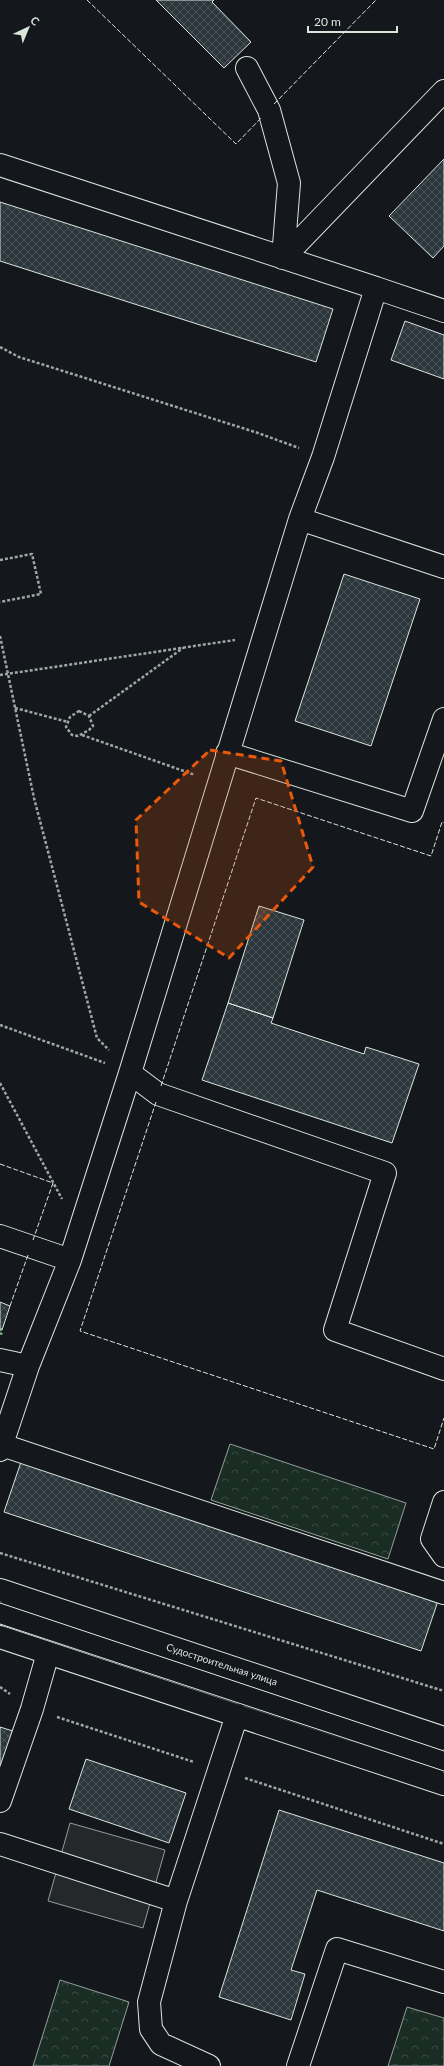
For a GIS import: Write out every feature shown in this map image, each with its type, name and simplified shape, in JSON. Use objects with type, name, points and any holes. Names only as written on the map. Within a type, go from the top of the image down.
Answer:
[{"type":"street","points":[[247,68],[269,110],[289,183],[283,258]]},
{"type":"street","points":[[283,258],[444,91]]},
{"type":"street","points":[[0,165],[444,310]]},
{"type":"street","points":[[376,288],[323,457],[300,519],[130,1073],[70,1260],[28,1366],[1,1447],[444,1593]]},
{"type":"street","points":[[300,519],[444,567]]},
{"type":"street","points":[[227,753],[412,811],[444,719]]},
{"type":"street","points":[[130,1073],[158,1094],[385,1173],[335,1330],[444,1368]]},
{"type":"street","points":[[0,1236],[70,1260]]},
{"type":"street","points":[[0,1360],[28,1366]]},
{"type":"street","points":[[444,1502],[432,1538],[444,1556]]},
{"type":"street","name":"Судостроительная улица","points":[[0,1590],[444,1738]]},
{"type":"street","points":[[0,1614],[444,1761]]},
{"type":"street","points":[[0,1637],[444,1784]]},
{"type":"street","points":[[0,1801],[32,1709],[48,1653]]},
{"type":"street","points":[[209,2066],[161,2044],[151,2029],[149,2002],[176,1901],[237,1715]]},
{"type":"street","points":[[0,1844],[176,1901]]},
{"type":"street","points":[[298,2066],[337,1949],[444,1982]]},
{"type":"path","points":[[0,347],[19,357],[258,433],[323,457]]},
{"type":"path","points":[[0,560],[32,554],[40,594],[0,602]]},
{"type":"path","points":[[0,636],[34,798],[97,1038],[130,1073]]},
{"type":"path","points":[[0,674],[264,636]]},
{"type":"path","points":[[89,716],[184,647]]},
{"type":"path","points":[[15,708],[68,722]]},
{"type":"path","points":[[82,735],[93,726],[89,716],[79,711],[74,713],[68,722],[67,730],[72,735],[82,735],[218,783]]},
{"type":"path","points":[[0,1024],[130,1073]]},
{"type":"path","points":[[0,1083],[79,1231]]},
{"type":"path","points":[[0,1553],[444,1691]]},
{"type":"highlighted area","points":[[210,750],[281,761],[313,867],[229,958],[139,902],[136,820]]},
{"type":"green space","points":[[230,1444],[406,1503],[388,1559],[211,1500]]},
{"type":"green space","points":[[60,1980],[129,2002],[109,2066],[33,2066]]},
{"type":"green space","points":[[407,2007],[444,2018],[444,2066],[388,2066]]},
{"type":"shaded area","points":[[70,1823],[165,1850],[143,1928],[48,1901]]},
{"type":"building","points":[[156,0],[214,0],[212,2],[251,42],[224,68]]},
{"type":"building","points":[[444,159],[444,246],[433,258],[389,216]]},
{"type":"building","points":[[0,202],[333,309],[316,362],[0,261]]},
{"type":"building","points":[[405,321],[444,335],[444,379],[391,360]]},
{"type":"building","points":[[344,574],[420,599],[371,746],[295,721]]},
{"type":"building","points":[[259,906],[304,920],[273,1018],[228,1003]]},
{"type":"building","points":[[228,1003],[273,1018],[271,1023],[364,1054],[366,1047],[419,1064],[392,1143],[202,1080]]},
{"type":"building","points":[[0,1302],[10,1306],[2,1330],[0,1329]]},
{"type":"building","points":[[22,1459],[439,1598],[421,1651],[4,1512]]},
{"type":"building","points":[[0,1727],[16,1732],[0,1778]]},
{"type":"building","points":[[86,1759],[186,1793],[169,1843],[69,1809]]},
{"type":"building","points":[[279,1810],[444,1863],[444,1931],[317,1890],[291,1970],[305,1974],[291,2020],[219,1997]]},
{"type":"tram line","points":[[0,1603],[444,1751]]},
{"type":"tram line","points":[[0,1624],[444,1771]]},
{"type":"hedge","points":[[0,1329],[2,1330],[0,1337]]},
{"type":"fence","points":[[87,0],[236,144],[262,117]]},
{"type":"fence","points":[[274,104],[376,0]]},
{"type":"fence","points":[[161,1086],[256,798],[431,856],[442,822],[444,823]]},
{"type":"fence","points":[[156,1102],[80,1331],[434,1449],[444,1418]]},
{"type":"fence","points":[[0,1164],[53,1183],[33,1240]]},
{"type":"fence","points":[[10,1306],[28,1255]]}]
